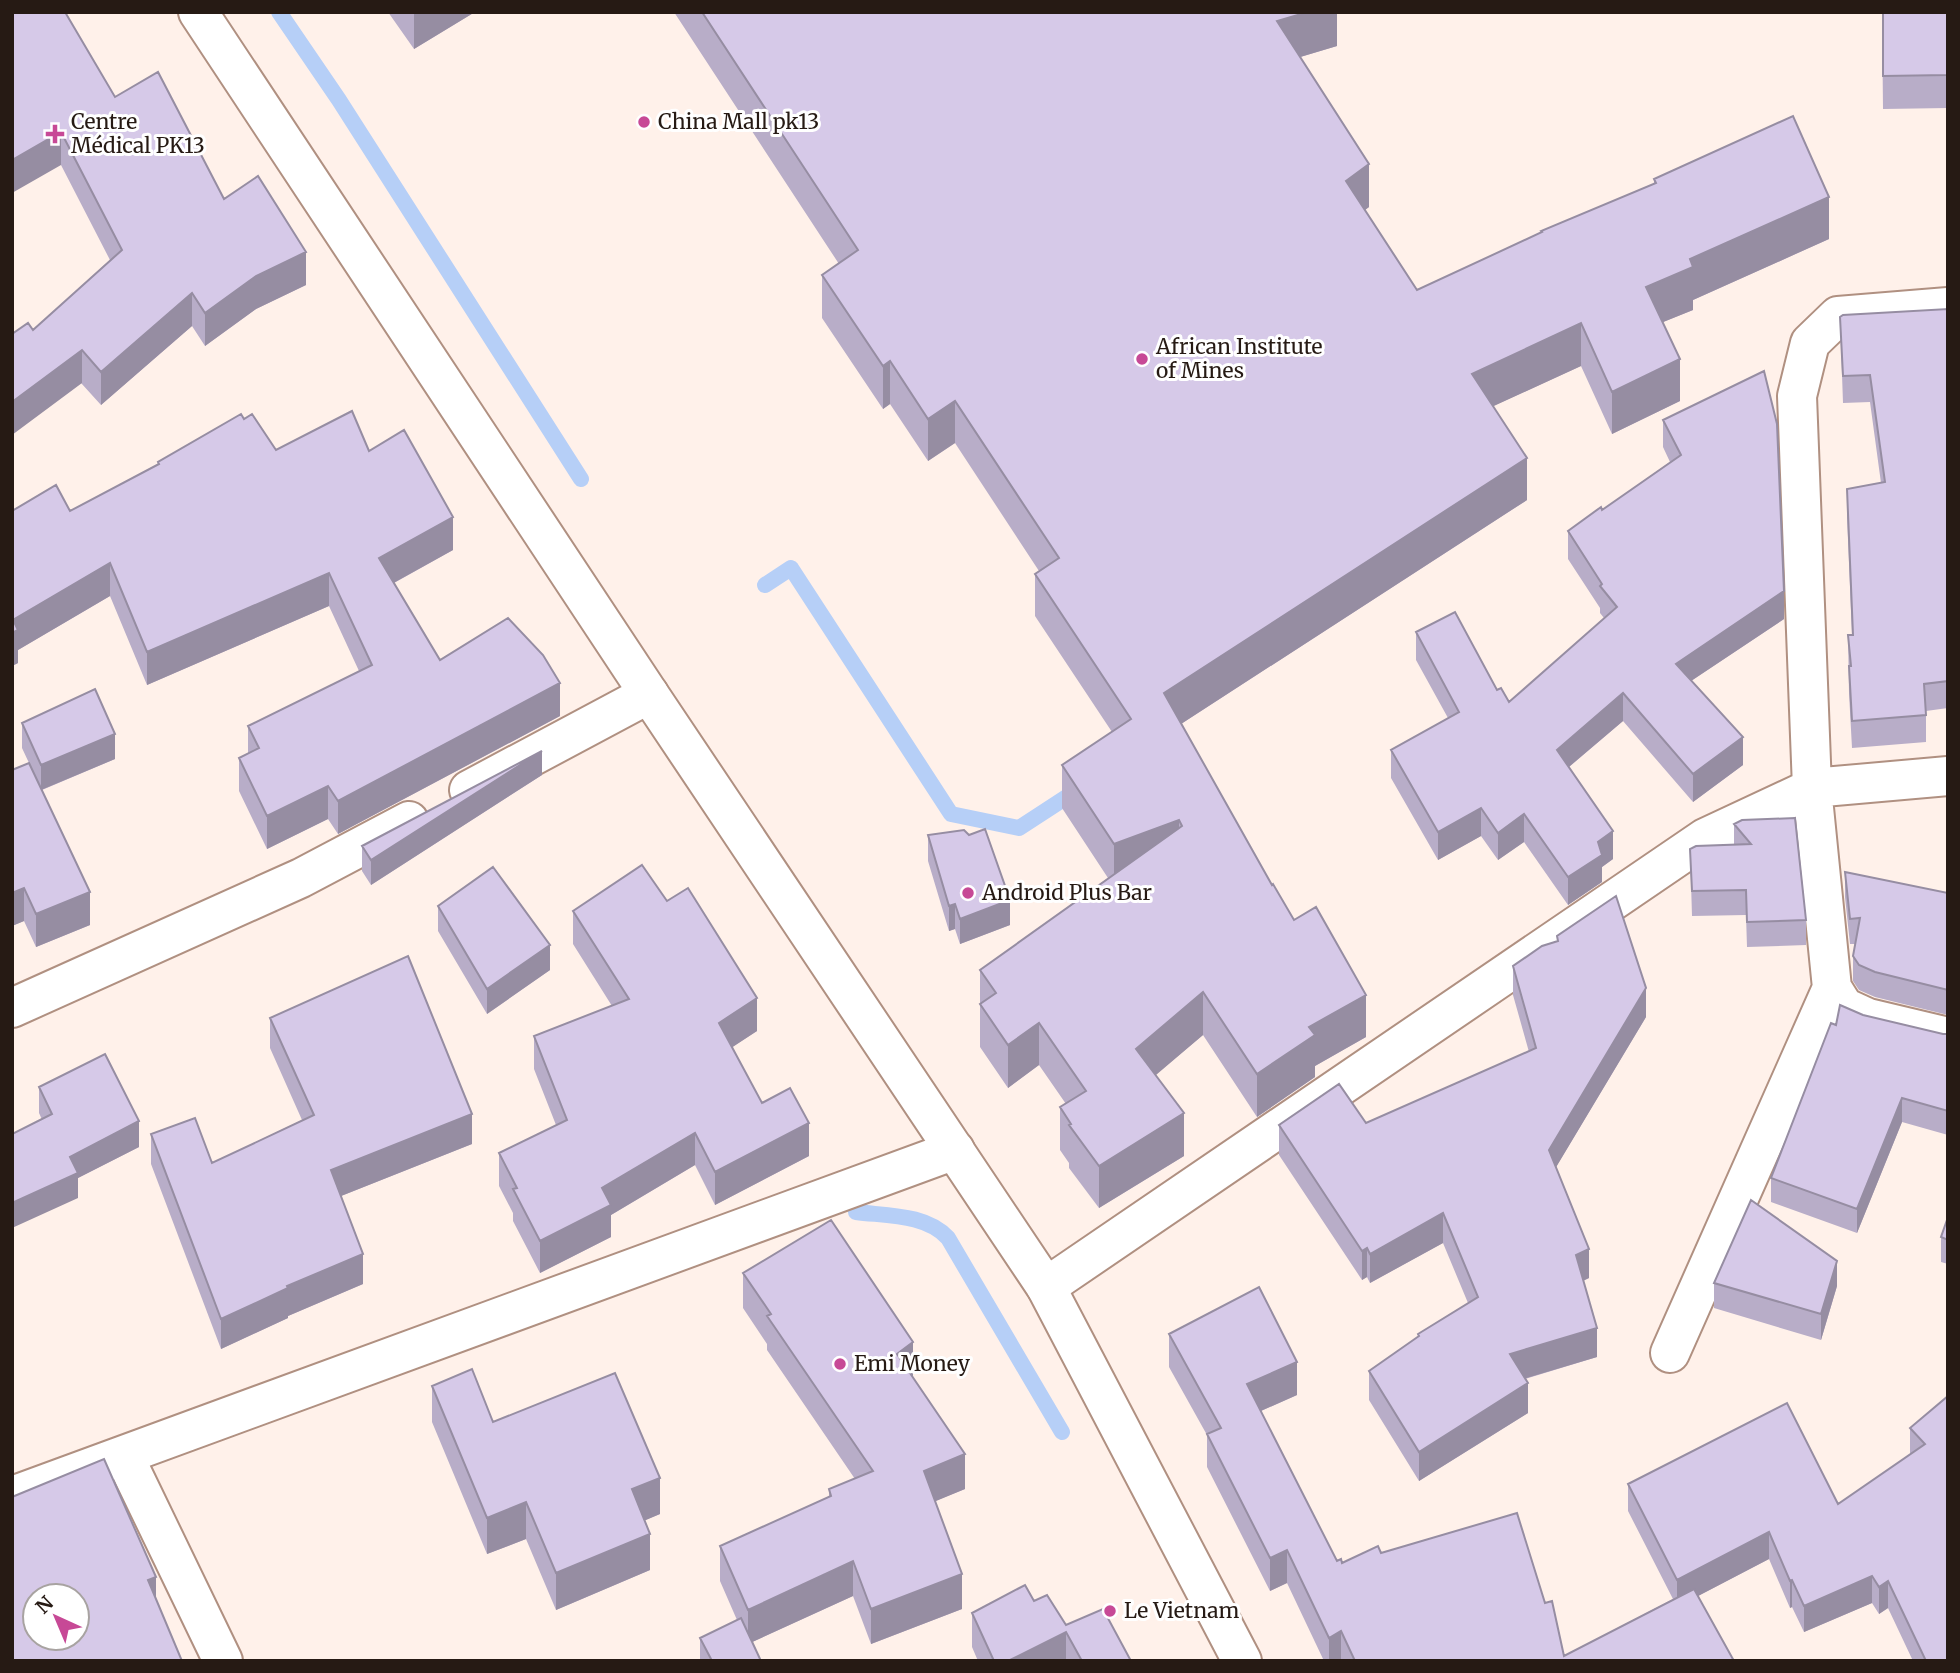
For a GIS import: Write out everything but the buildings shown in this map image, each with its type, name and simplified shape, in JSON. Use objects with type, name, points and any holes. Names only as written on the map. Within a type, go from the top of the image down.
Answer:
[{"type":"street","points":[[198,12],[649,694],[1046,1287],[1242,1661]]},
{"type":"street","points":[[1948,307],[1838,316],[1810,343],[1797,396],[1812,788],[1832,988],[1844,1007],[1868,1018],[1948,1037]]},
{"type":"street","points":[[12,1007],[301,878],[649,694]]},
{"type":"street","points":[[1046,1287],[1705,838],[1812,788],[1948,776]]},
{"type":"street","points":[[1670,1353],[1832,988]]},
{"type":"street","points":[[12,1496],[955,1150]]},
{"type":"street","points":[[124,1456],[223,1661]]},
{"type":"waterway","points":[[279,12],[339,100],[581,479]]},
{"type":"waterway","points":[[765,585],[791,568],[951,814],[1019,828],[1079,789]]},
{"type":"waterway","points":[[856,1212],[917,1220],[929,1224],[948,1238],[1062,1432]]},
{"type":"place","name":"China Mall pk13","points":[[644,122]]},
{"type":"place","name":"Centre Médical PK13","points":[[55,134]]},
{"type":"place","name":"African Institute of Mines","points":[[1142,359]]},
{"type":"place","name":"Android Plus Bar","points":[[968,893]]},
{"type":"place","name":"Emi Money","points":[[840,1364]]},
{"type":"place","name":"Le Vietnam","points":[[1110,1611]]}]
